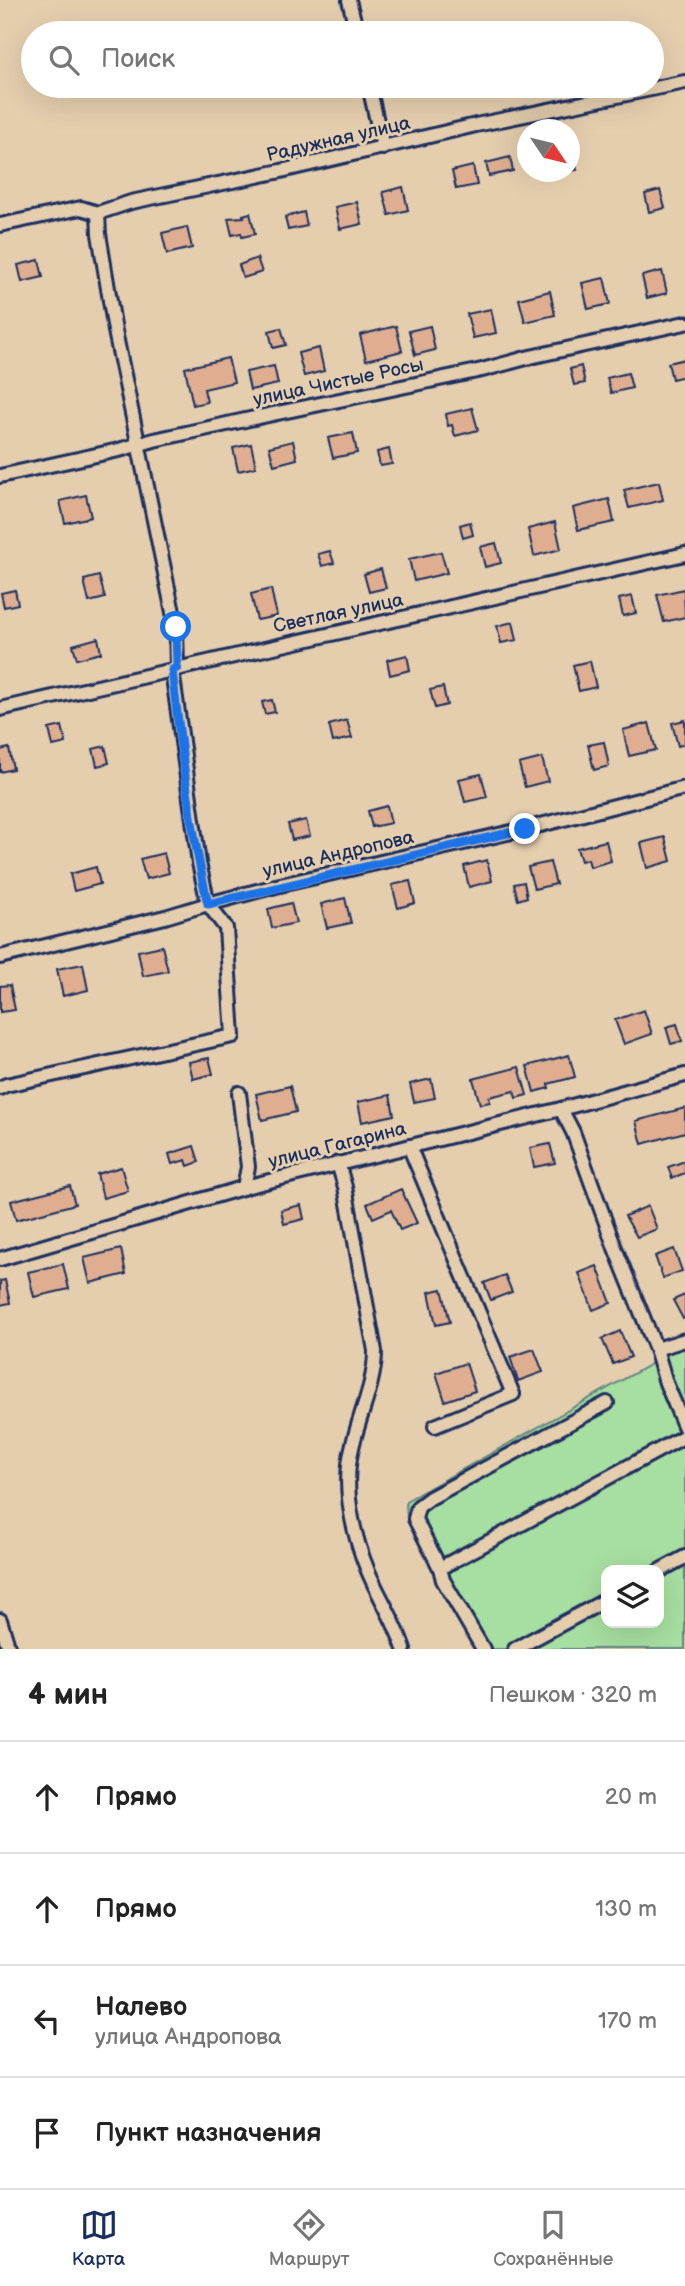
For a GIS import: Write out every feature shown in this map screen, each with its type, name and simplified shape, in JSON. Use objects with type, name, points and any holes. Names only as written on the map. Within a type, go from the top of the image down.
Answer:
[{"type":"street","points":[[349,0],[354,21]]},
{"type":"street","name":"Радужная улица","points":[[664,86],[685,82]]},
{"type":"street","points":[[372,98],[383,148]]},
{"type":"street","name":"Радужная улица","points":[[0,225],[81,208],[98,213],[131,202],[607,98]]},
{"type":"street","points":[[0,1088],[233,1036],[226,928],[208,904],[199,863],[175,669],[176,627],[115,331],[98,213]]},
{"type":"street","name":"улица Чистые Росы","points":[[0,476],[685,323]]},
{"type":"street","name":"Светлая улица","points":[[0,709],[685,554]]},
{"type":"street","name":"улица Андропова","points":[[0,957],[685,788]]},
{"type":"street","name":"улица Гагарина","points":[[0,1259],[244,1187],[561,1109],[685,1075]]},
{"type":"street","points":[[239,1093],[248,1167],[244,1187]]},
{"type":"street","points":[[561,1109],[573,1132],[685,1428]]},
{"type":"street","points":[[408,1146],[513,1394],[435,1426]]},
{"type":"street","points":[[338,1163],[345,1187],[375,1350],[375,1371],[353,1439],[348,1469],[351,1509],[368,1573],[404,1649]]},
{"type":"street","points":[[656,1349],[685,1340]]},
{"type":"street","points":[[483,1649],[443,1580],[440,1568],[415,1519],[418,1507],[429,1498],[607,1403]]},
{"type":"street","points":[[440,1568],[685,1436]]},
{"type":"street","points":[[664,1568],[685,1557]]},
{"type":"street","points":[[515,1649],[601,1603]]},
{"type":"street","points":[[0,1620],[9,1649]]},
{"type":"green space","points":[[685,1345],[685,1649],[474,1649],[407,1520],[406,1501]]},
{"type":"building","points":[[510,157],[513,171],[489,176],[486,163]]},
{"type":"building","points":[[473,166],[477,185],[456,189],[452,171]]},
{"type":"building","points":[[403,187],[408,210],[389,215],[383,192]]},
{"type":"building","points":[[660,190],[665,208],[649,212],[645,194]]},
{"type":"building","points":[[357,202],[362,224],[340,229],[335,207]]},
{"type":"building","points":[[304,212],[307,226],[288,230],[285,217]]},
{"type":"building","points":[[250,213],[255,234],[242,237],[241,233],[232,235],[228,218],[244,217],[243,215]]},
{"type":"building","points":[[187,227],[192,248],[167,254],[162,233]]},
{"type":"building","points":[[257,258],[262,272],[243,278],[239,265]]},
{"type":"building","points":[[39,260],[43,277],[22,282],[18,265]]},
{"type":"building","points":[[662,271],[667,293],[647,298],[642,276]]},
{"type":"building","points":[[604,278],[610,304],[588,309],[582,283]]},
{"type":"building","points":[[550,291],[555,315],[525,322],[519,299]]},
{"type":"building","points":[[491,309],[496,333],[473,338],[467,314]]},
{"type":"building","points":[[396,326],[402,351],[366,360],[360,335]]},
{"type":"building","points":[[430,326],[435,350],[415,355],[409,331]]},
{"type":"building","points":[[281,328],[286,345],[273,348],[269,331]]},
{"type":"building","points":[[319,348],[324,371],[304,376],[298,353]]},
{"type":"building","points":[[228,358],[234,382],[204,389],[207,402],[193,405],[185,368]]},
{"type":"building","points":[[685,359],[685,376],[672,379],[668,363]]},
{"type":"building","points":[[274,366],[278,384],[250,390],[246,372]]},
{"type":"building","points":[[581,366],[585,383],[574,385],[570,369]]},
{"type":"building","points":[[628,373],[632,388],[611,393],[607,378]]},
{"type":"building","points":[[472,408],[478,430],[455,436],[452,425],[448,426],[446,414]]},
{"type":"building","points":[[353,433],[357,453],[333,458],[328,438]]},
{"type":"building","points":[[293,441],[297,459],[274,465],[269,447]]},
{"type":"building","points":[[251,444],[256,467],[238,471],[233,448]]},
{"type":"building","points":[[389,449],[392,464],[380,466],[377,452]]},
{"type":"building","points":[[659,482],[663,500],[629,508],[624,490]]},
{"type":"building","points":[[86,495],[91,517],[65,523],[60,501]]},
{"type":"building","points":[[609,499],[614,522],[578,530],[573,508]]},
{"type":"building","points":[[470,522],[473,535],[463,538],[460,525]]},
{"type":"building","points":[[555,522],[561,549],[534,556],[528,529]]},
{"type":"building","points":[[496,543],[501,563],[485,567],[480,547]]},
{"type":"building","points":[[330,551],[334,563],[322,566],[318,554]]},
{"type":"building","points":[[441,552],[447,573],[414,581],[409,559]]},
{"type":"building","points":[[381,569],[386,588],[369,592],[364,574]]},
{"type":"building","points":[[99,576],[105,598],[89,602],[84,580]]},
{"type":"building","points":[[271,589],[277,616],[257,620],[251,594]]},
{"type":"building","points":[[684,589],[685,617],[664,622],[657,595]]},
{"type":"building","points":[[15,590],[18,604],[4,607],[1,593]]},
{"type":"building","points":[[632,596],[636,613],[623,616],[619,599]]},
{"type":"building","points":[[513,622],[517,640],[501,643],[497,626]]},
{"type":"building","points":[[98,638],[101,653],[77,659],[73,645]]},
{"type":"building","points":[[407,655],[410,670],[390,675],[387,660]]},
{"type":"building","points":[[590,661],[596,687],[579,691],[573,665]]},
{"type":"building","points":[[443,687],[447,705],[435,708],[430,690]]},
{"type":"building","points":[[272,700],[275,712],[265,714],[262,702]]},
{"type":"building","points":[[347,720],[352,738],[333,742],[329,725]]},
{"type":"building","points":[[685,720],[685,744],[678,746],[672,723]]},
{"type":"building","points":[[649,723],[656,750],[629,756],[623,730]]},
{"type":"building","points":[[62,726],[66,743],[53,746],[49,729]]},
{"type":"building","points":[[604,742],[609,766],[594,770],[588,745]]},
{"type":"building","points":[[105,746],[109,763],[97,766],[93,749]]},
{"type":"building","points":[[9,748],[13,769],[0,772],[0,750]]},
{"type":"building","points":[[542,758],[548,781],[525,787],[519,764]]},
{"type":"building","points":[[481,774],[487,797],[465,802],[459,779]]},
{"type":"building","points":[[387,806],[391,823],[372,827],[368,811]]},
{"type":"building","points":[[306,820],[310,836],[292,840],[288,824]]},
{"type":"building","points":[[665,837],[671,861],[647,868],[641,843]]},
{"type":"building","points":[[606,841],[611,861],[590,867],[588,859],[581,861],[577,848]]},
{"type":"building","points":[[164,853],[169,873],[146,879],[140,859]]},
{"type":"building","points":[[487,860],[492,881],[469,887],[464,866]]},
{"type":"building","points":[[550,862],[556,884],[534,889],[528,867]]},
{"type":"building","points":[[96,867],[100,884],[74,891],[70,874]]},
{"type":"building","points":[[410,881],[415,903],[398,908],[392,885]]},
{"type":"building","points":[[524,882],[527,897],[518,900],[514,884]]},
{"type":"building","points":[[345,898],[351,923],[327,928],[321,904]]},
{"type":"building","points":[[291,903],[296,923],[272,928],[268,909]]},
{"type":"building","points":[[162,946],[168,971],[143,976],[138,951]]},
{"type":"building","points":[[83,964],[88,990],[63,996],[57,969]]},
{"type":"building","points":[[10,985],[15,1010],[0,1012],[0,986]]},
{"type":"building","points":[[644,1010],[652,1034],[624,1044],[615,1020]]},
{"type":"building","points":[[677,1024],[682,1041],[671,1044],[666,1027]]},
{"type":"building","points":[[569,1055],[575,1077],[548,1084],[549,1088],[534,1092],[527,1066]]},
{"type":"building","points":[[209,1058],[213,1074],[193,1079],[189,1062]]},
{"type":"building","points":[[519,1067],[527,1095],[516,1098],[514,1091],[489,1097],[490,1102],[480,1104],[473,1079]]},
{"type":"building","points":[[431,1079],[435,1098],[414,1102],[410,1084]]},
{"type":"building","points":[[290,1086],[296,1112],[262,1120],[256,1094]]},
{"type":"building","points":[[390,1095],[394,1115],[362,1122],[358,1102]]},
{"type":"building","points":[[685,1108],[685,1132],[642,1144],[636,1121]]},
{"type":"building","points":[[550,1144],[555,1163],[534,1167],[530,1148]]},
{"type":"building","points":[[194,1146],[199,1162],[188,1166],[186,1160],[172,1164],[169,1154]]},
{"type":"building","points":[[685,1161],[685,1173],[672,1178],[668,1167]]},
{"type":"building","points":[[121,1167],[128,1191],[103,1198],[97,1174]]},
{"type":"building","points":[[70,1186],[75,1204],[16,1220],[11,1201]]},
{"type":"building","points":[[401,1189],[417,1223],[400,1230],[391,1210],[373,1218],[367,1204]]},
{"type":"building","points":[[301,1205],[304,1219],[284,1224],[281,1210]]},
{"type":"building","points":[[648,1206],[657,1229],[637,1237],[625,1216]]},
{"type":"building","points":[[121,1249],[126,1274],[90,1283],[84,1258]]},
{"type":"building","points":[[674,1249],[682,1271],[663,1278],[655,1256]]},
{"type":"building","points":[[63,1264],[69,1289],[34,1297],[28,1272]]},
{"type":"building","points":[[597,1266],[611,1303],[593,1310],[579,1273]]},
{"type":"building","points":[[505,1275],[512,1292],[491,1300],[484,1283]]},
{"type":"building","points":[[5,1280],[10,1303],[0,1305],[0,1281]]},
{"type":"building","points":[[442,1289],[450,1322],[436,1325],[429,1292]]},
{"type":"building","points":[[685,1295],[685,1318],[683,1319],[673,1300]]},
{"type":"building","points":[[620,1331],[631,1357],[613,1364],[602,1339]]},
{"type":"building","points":[[534,1349],[543,1372],[518,1381],[510,1357]]},
{"type":"building","points":[[466,1363],[475,1391],[445,1401],[436,1373]]},
{"type":"route","points":[[176,627],[177,668],[172,670],[199,863],[208,904],[525,829]]}]
